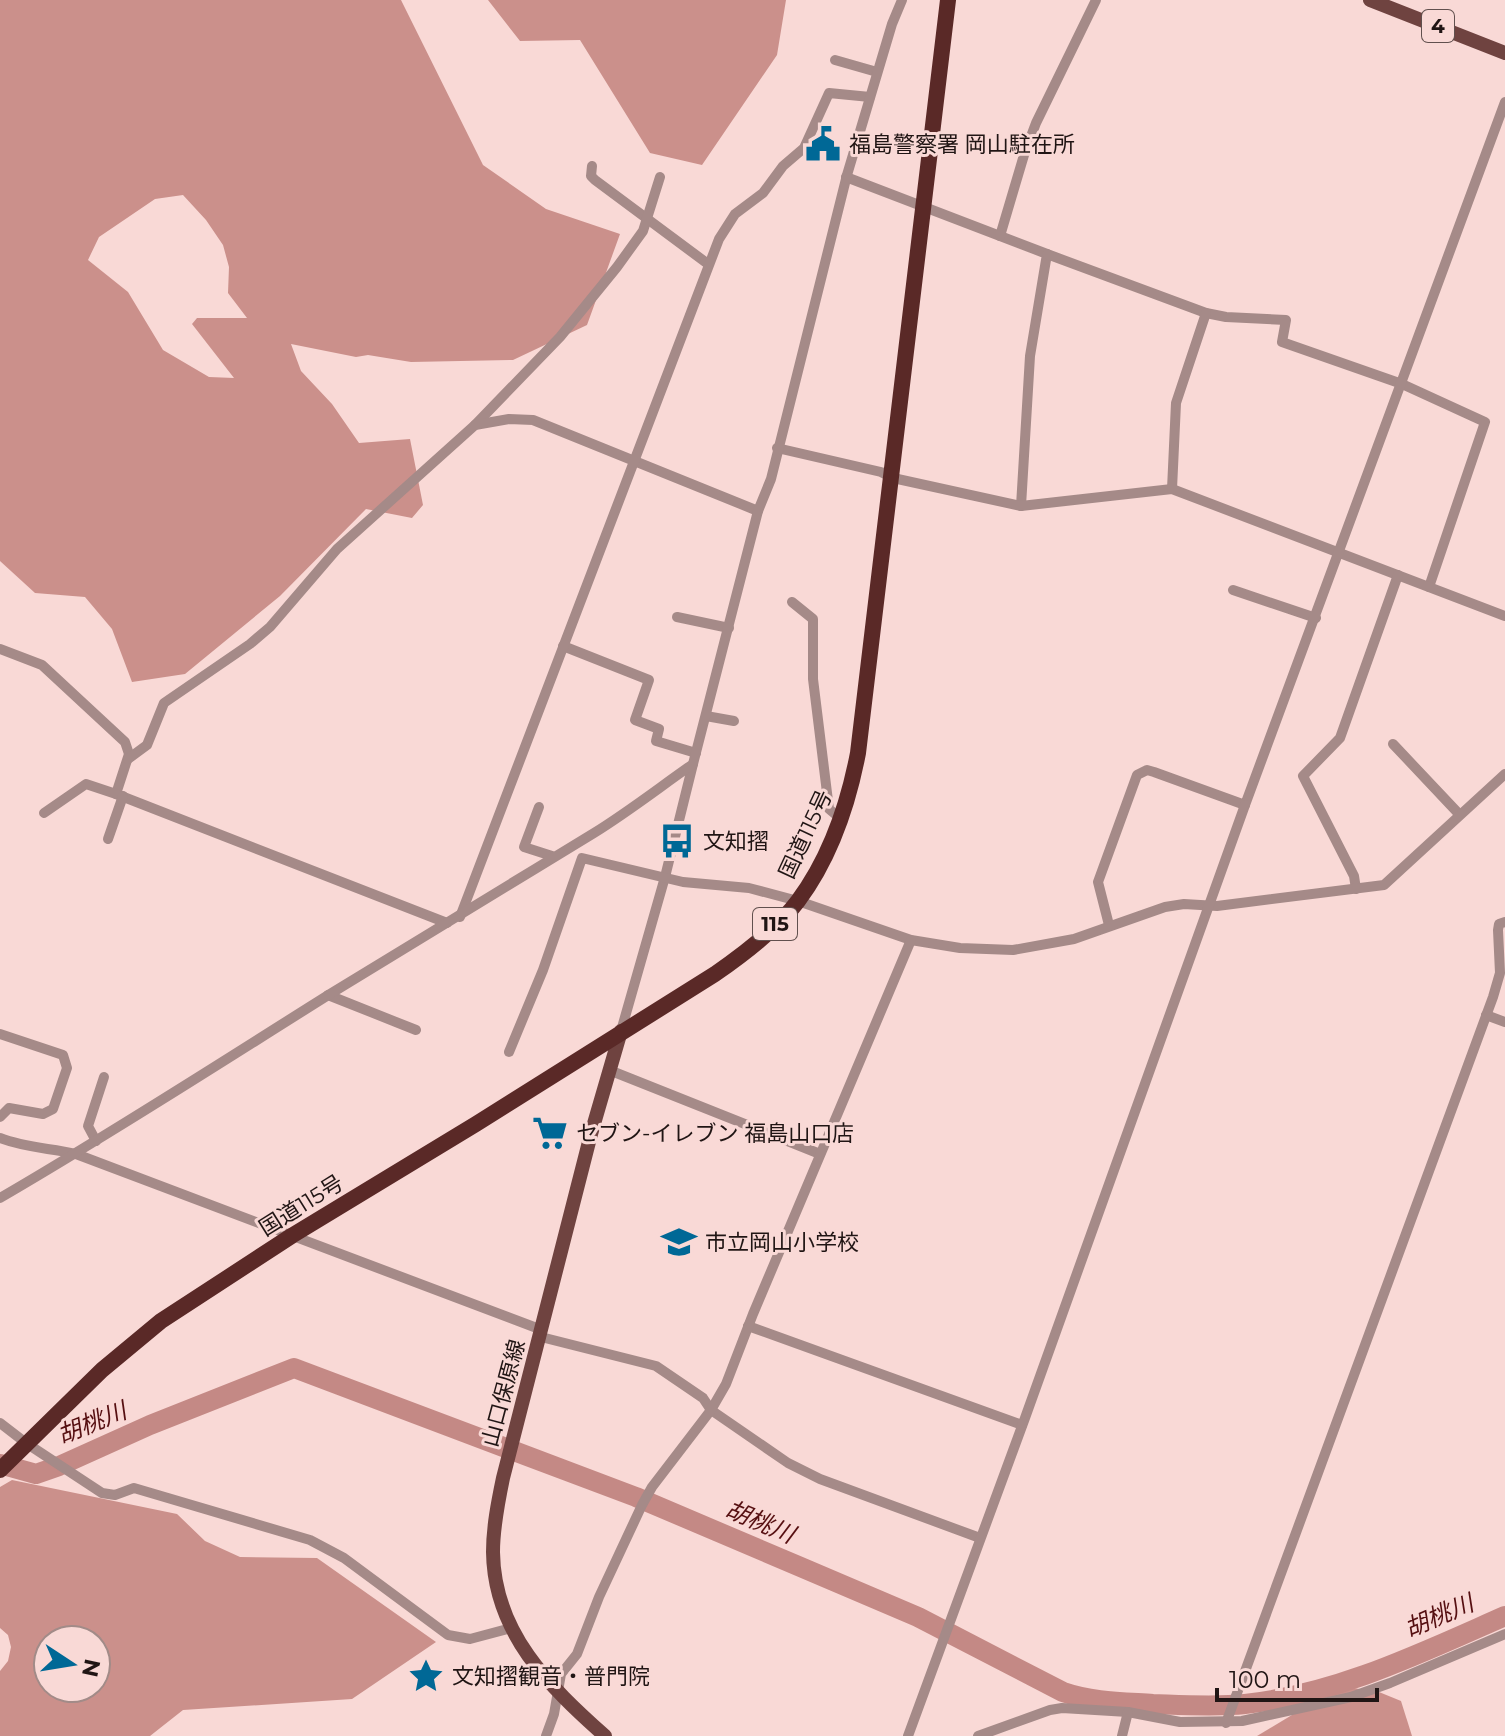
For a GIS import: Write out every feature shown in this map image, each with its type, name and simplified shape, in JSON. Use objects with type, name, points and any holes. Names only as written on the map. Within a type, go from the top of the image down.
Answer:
[{"type":"highway","name":"国道115号","points":[[0,1470],[102,1370],[161,1321],[293,1235],[733,962],[798,901],[841,819],[858,753],[948,0]]},
{"type":"main road","name":"4","points":[[1370,0],[1505,53]]},
{"type":"main road","name":"山口保原線","points":[[605,1736],[557,1693],[511,1628],[493,1554],[503,1478],[621,1031]]},
{"type":"street","points":[[621,1031],[665,877],[758,511],[771,479],[846,177],[902,0]]},
{"type":"street","points":[[1000,236],[1036,123],[1096,0]]},
{"type":"street","points":[[835,60],[877,72]]},
{"type":"street","points":[[460,917],[719,239],[735,214],[763,193],[783,166],[804,148],[829,93],[870,97]]},
{"type":"street","points":[[908,1736],[1211,906],[1245,805],[1505,102]]},
{"type":"street","points":[[592,166],[591,176],[595,180],[708,264]]},
{"type":"street","points":[[128,759],[147,745],[164,703],[270,627],[337,549],[475,425],[560,337],[617,267],[647,221],[660,177]]},
{"type":"street","points":[[846,177],[1206,313],[1286,320],[1282,342],[1402,384],[1485,422],[1429,587]]},
{"type":"street","points":[[1021,506],[1030,356],[1047,254]]},
{"type":"street","points":[[1172,489],[1176,403],[1206,313]]},
{"type":"street","points":[[475,425],[509,419],[533,420],[758,511]]},
{"type":"street","points":[[777,448],[1021,506],[1172,489],[1505,616]]},
{"type":"street","points":[[1356,889],[1354,876],[1303,776],[1340,738],[1398,575]]},
{"type":"street","points":[[1233,590],[1316,618]]},
{"type":"street","points":[[792,602],[813,619],[812,670],[825,781],[829,809],[841,819]]},
{"type":"street","points":[[677,617],[729,628]]},
{"type":"street","points":[[563,646],[649,680],[635,720],[659,729],[656,741],[695,759]]},
{"type":"street","points":[[0,649],[33,660],[47,669],[128,746],[128,759],[108,839]]},
{"type":"street","points":[[706,716],[734,721]]},
{"type":"street","points":[[1393,744],[1459,814]]},
{"type":"street","points":[[0,1198],[460,917],[634,807],[695,759]]},
{"type":"street","points":[[1109,925],[1098,882],[1137,775],[1147,770],[1245,805]]},
{"type":"street","points":[[539,807],[524,847],[683,882],[749,888],[798,901],[911,940],[960,948],[1013,950],[1074,939],[1165,907],[1184,904],[1211,906],[1389,883],[1459,814],[1502,781]]},
{"type":"street","points":[[44,813],[86,784],[447,923]]},
{"type":"street","points":[[509,1052],[543,970],[582,858]]},
{"type":"street","points":[[1226,1723],[1486,1015],[1500,973],[1499,924],[1505,922]]},
{"type":"street","points":[[546,1736],[554,1714],[561,1674],[577,1654],[599,1597],[642,1505],[652,1487],[711,1410],[726,1384],[911,940]]},
{"type":"street","points":[[328,995],[416,1030]]},
{"type":"street","points":[[1486,1015],[1505,1022]]},
{"type":"street","points":[[0,1034],[63,1055],[67,1068],[53,1109],[43,1114],[9,1108],[0,1117]]},
{"type":"street","points":[[609,1070],[820,1154]]},
{"type":"street","points":[[96,1141],[88,1126],[104,1077]]},
{"type":"street","points":[[0,1138],[22,1146],[76,1154],[542,1333],[656,1366],[703,1398],[711,1410],[788,1463],[820,1479],[980,1538]]},
{"type":"street","points":[[748,1326],[1022,1425]]},
{"type":"street","points":[[0,1423],[102,1493],[115,1495],[134,1488],[310,1540],[344,1558],[448,1635],[470,1639],[511,1628]]},
{"type":"street","points":[[980,1736],[1062,1708],[1128,1712],[1180,1722],[1242,1721],[1351,1697],[1505,1634]]},
{"type":"street","points":[[1122,1736],[1128,1712]]},
{"type":"shaded area","points":[[0,0],[401,0],[483,165],[546,209],[620,234],[587,325],[513,360],[411,362],[368,355],[356,357],[291,344],[301,371],[332,404],[359,443],[410,439],[423,505],[412,518],[366,509],[280,596],[185,674],[132,682],[112,629],[85,597],[35,593],[0,561]],"holes":[[[183,195],[223,245],[229,267],[228,293],[247,318],[197,318],[192,324],[234,378],[209,377],[163,350],[128,292],[88,260],[99,237],[155,199]]]},
{"type":"shaded area","points":[[488,0],[786,0],[777,55],[702,165],[650,153],[580,40],[520,41]]},
{"type":"shaded area","points":[[12,1480],[177,1514],[205,1541],[240,1557],[317,1558],[436,1642],[352,1699],[183,1710],[150,1736],[0,1736],[0,1671],[8,1661],[11,1647],[8,1635],[0,1628],[0,1487]]},
{"type":"shaded area","points":[[1340,1686],[1379,1692],[1401,1701],[1412,1736],[1257,1736]]},
{"type":"waterway","name":"胡桃川","points":[[0,1464],[36,1474],[294,1368],[636,1497],[918,1617],[1063,1692],[1085,1698],[1211,1706],[1279,1699],[1346,1682],[1505,1616]]},
{"type":"place","name":"福島警察署 岡山駐在所","points":[[823,144]]},
{"type":"place","name":"文知摺","points":[[677,841]]},
{"type":"place","name":"セブン-イレブン 福島山口店","points":[[550,1133]]},
{"type":"place","name":"市立岡山小学校","points":[[679,1242]]},
{"type":"place","name":"文知摺観音・普門院","points":[[426,1676]]}]
